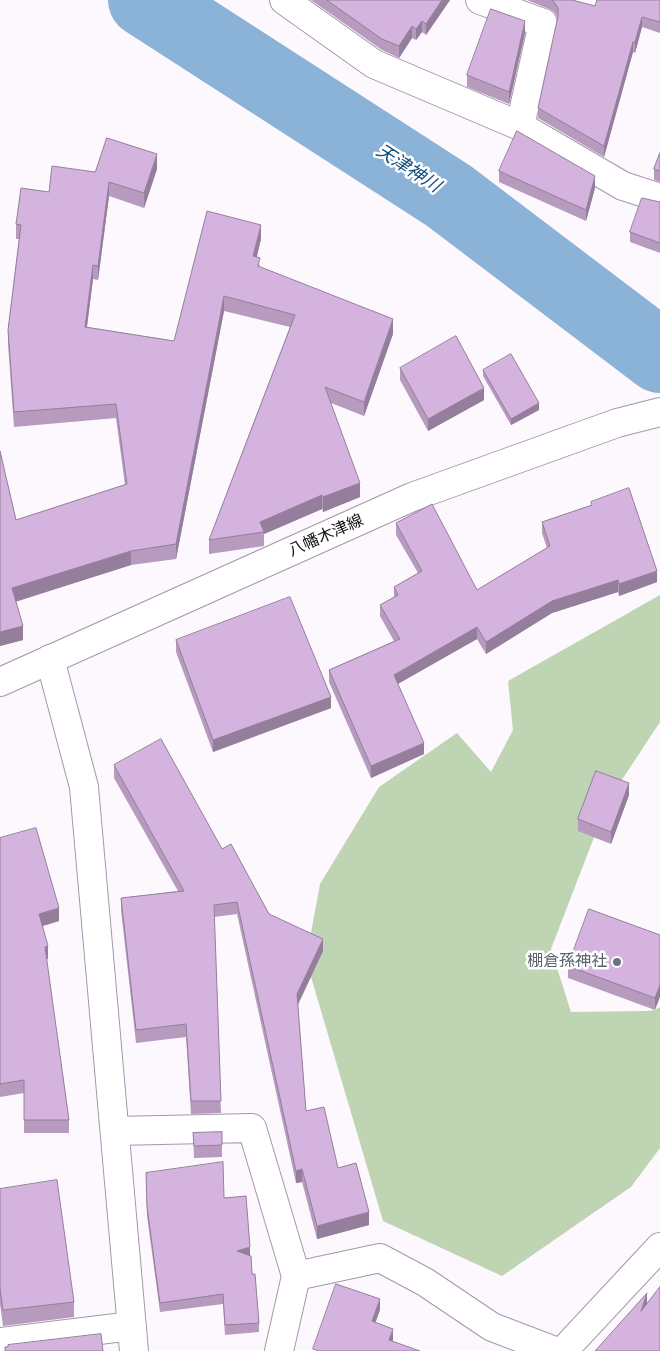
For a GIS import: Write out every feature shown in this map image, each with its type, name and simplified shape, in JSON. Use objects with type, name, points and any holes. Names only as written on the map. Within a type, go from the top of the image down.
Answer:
[{"type":"street","points":[[284,0],[374,64],[520,126],[623,186],[660,198]]},
{"type":"street","points":[[480,0],[543,23],[520,126]]},
{"type":"street","name":"八幡木津線","points":[[0,682],[412,497],[617,422],[660,412]]},
{"type":"street","points":[[0,1342],[137,1344],[115,1131],[84,787],[50,660]]},
{"type":"street","points":[[115,1131],[252,1128],[296,1276],[279,1351]]},
{"type":"street","points":[[563,1351],[660,1247]]},
{"type":"street","points":[[296,1276],[380,1258],[424,1282],[492,1327],[555,1351]]},
{"type":"green space","points":[[660,595],[660,722],[608,801],[551,949],[571,1012],[646,1011],[655,1010],[660,1007],[660,1148],[631,1187],[502,1276],[383,1221],[306,960],[320,884],[379,787],[457,733],[491,772],[513,730],[508,681]]},
{"type":"building","points":[[327,0],[442,0],[426,24],[422,21],[416,29],[412,26],[399,46],[382,39]]},
{"type":"building","points":[[552,0],[572,0],[595,6],[597,0],[660,0],[660,22],[642,17],[635,42],[633,42],[604,146],[538,108],[558,16],[558,8]]},
{"type":"building","points":[[491,9],[525,21],[509,92],[467,75]]},
{"type":"building","points":[[517,131],[595,176],[586,210],[499,171]]},
{"type":"building","points":[[107,138],[157,154],[144,193],[109,182],[98,266],[93,265],[85,327],[174,341],[207,211],[261,225],[253,256],[260,258],[258,266],[393,319],[364,402],[325,387],[360,483],[323,497],[322,495],[260,522],[264,532],[209,540],[295,315],[224,296],[176,544],[131,551],[12,588],[23,626],[0,632],[0,451],[16,520],[127,484],[116,404],[14,412],[8,330],[21,225],[16,224],[21,188],[49,192],[52,166],[95,172]]},
{"type":"building","points":[[660,153],[660,171],[654,169]]},
{"type":"building","points":[[642,198],[660,202],[660,243],[630,232]]},
{"type":"building","points":[[456,336],[484,388],[428,419],[400,368]]},
{"type":"building","points":[[511,354],[539,403],[511,419],[483,370]]},
{"type":"building","points":[[629,488],[657,571],[619,584],[618,580],[552,601],[486,642],[477,627],[394,675],[424,743],[371,766],[329,670],[400,639],[380,605],[398,595],[394,587],[422,571],[396,523],[432,504],[477,590],[550,546],[542,522],[592,505],[591,502]]},
{"type":"building","points":[[290,597],[331,697],[213,740],[176,640]]},
{"type":"building","points":[[161,739],[222,849],[231,844],[269,914],[323,939],[297,994],[306,1111],[324,1107],[338,1168],[356,1163],[369,1212],[317,1226],[302,1169],[296,1171],[237,902],[214,905],[221,1101],[191,1101],[186,1024],[136,1030],[121,898],[184,891],[114,765]]},
{"type":"building","points":[[596,771],[629,783],[611,832],[578,819]]},
{"type":"building","points":[[36,828],[59,908],[39,914],[48,946],[45,947],[69,1120],[24,1120],[24,1080],[0,1084],[0,838]]},
{"type":"building","name":"棚倉孫神社","points":[[589,909],[660,935],[660,985],[655,998],[568,966]]},
{"type":"building","points":[[222,1132],[222,1145],[194,1146],[193,1133]]},
{"type":"building","points":[[223,1162],[224,1198],[246,1196],[250,1247],[237,1251],[251,1256],[252,1274],[255,1274],[259,1323],[225,1325],[223,1294],[160,1303],[147,1207],[146,1173]]},
{"type":"building","points":[[57,1180],[74,1302],[3,1310],[0,1288],[0,1189]]},
{"type":"building","points":[[336,1284],[380,1299],[372,1321],[393,1329],[389,1340],[420,1351],[319,1351],[313,1349]]},
{"type":"building","points":[[660,1287],[660,1351],[595,1351],[647,1293],[641,1311]]},
{"type":"building","points":[[101,1334],[103,1351],[5,1351],[5,1347],[8,1347],[8,1345]]},
{"type":"waterway","name":"天津神川","points":[[145,0],[449,196],[660,356]]},
{"type":"place","name":"棚倉孫神社","points":[[617,962]]}]
